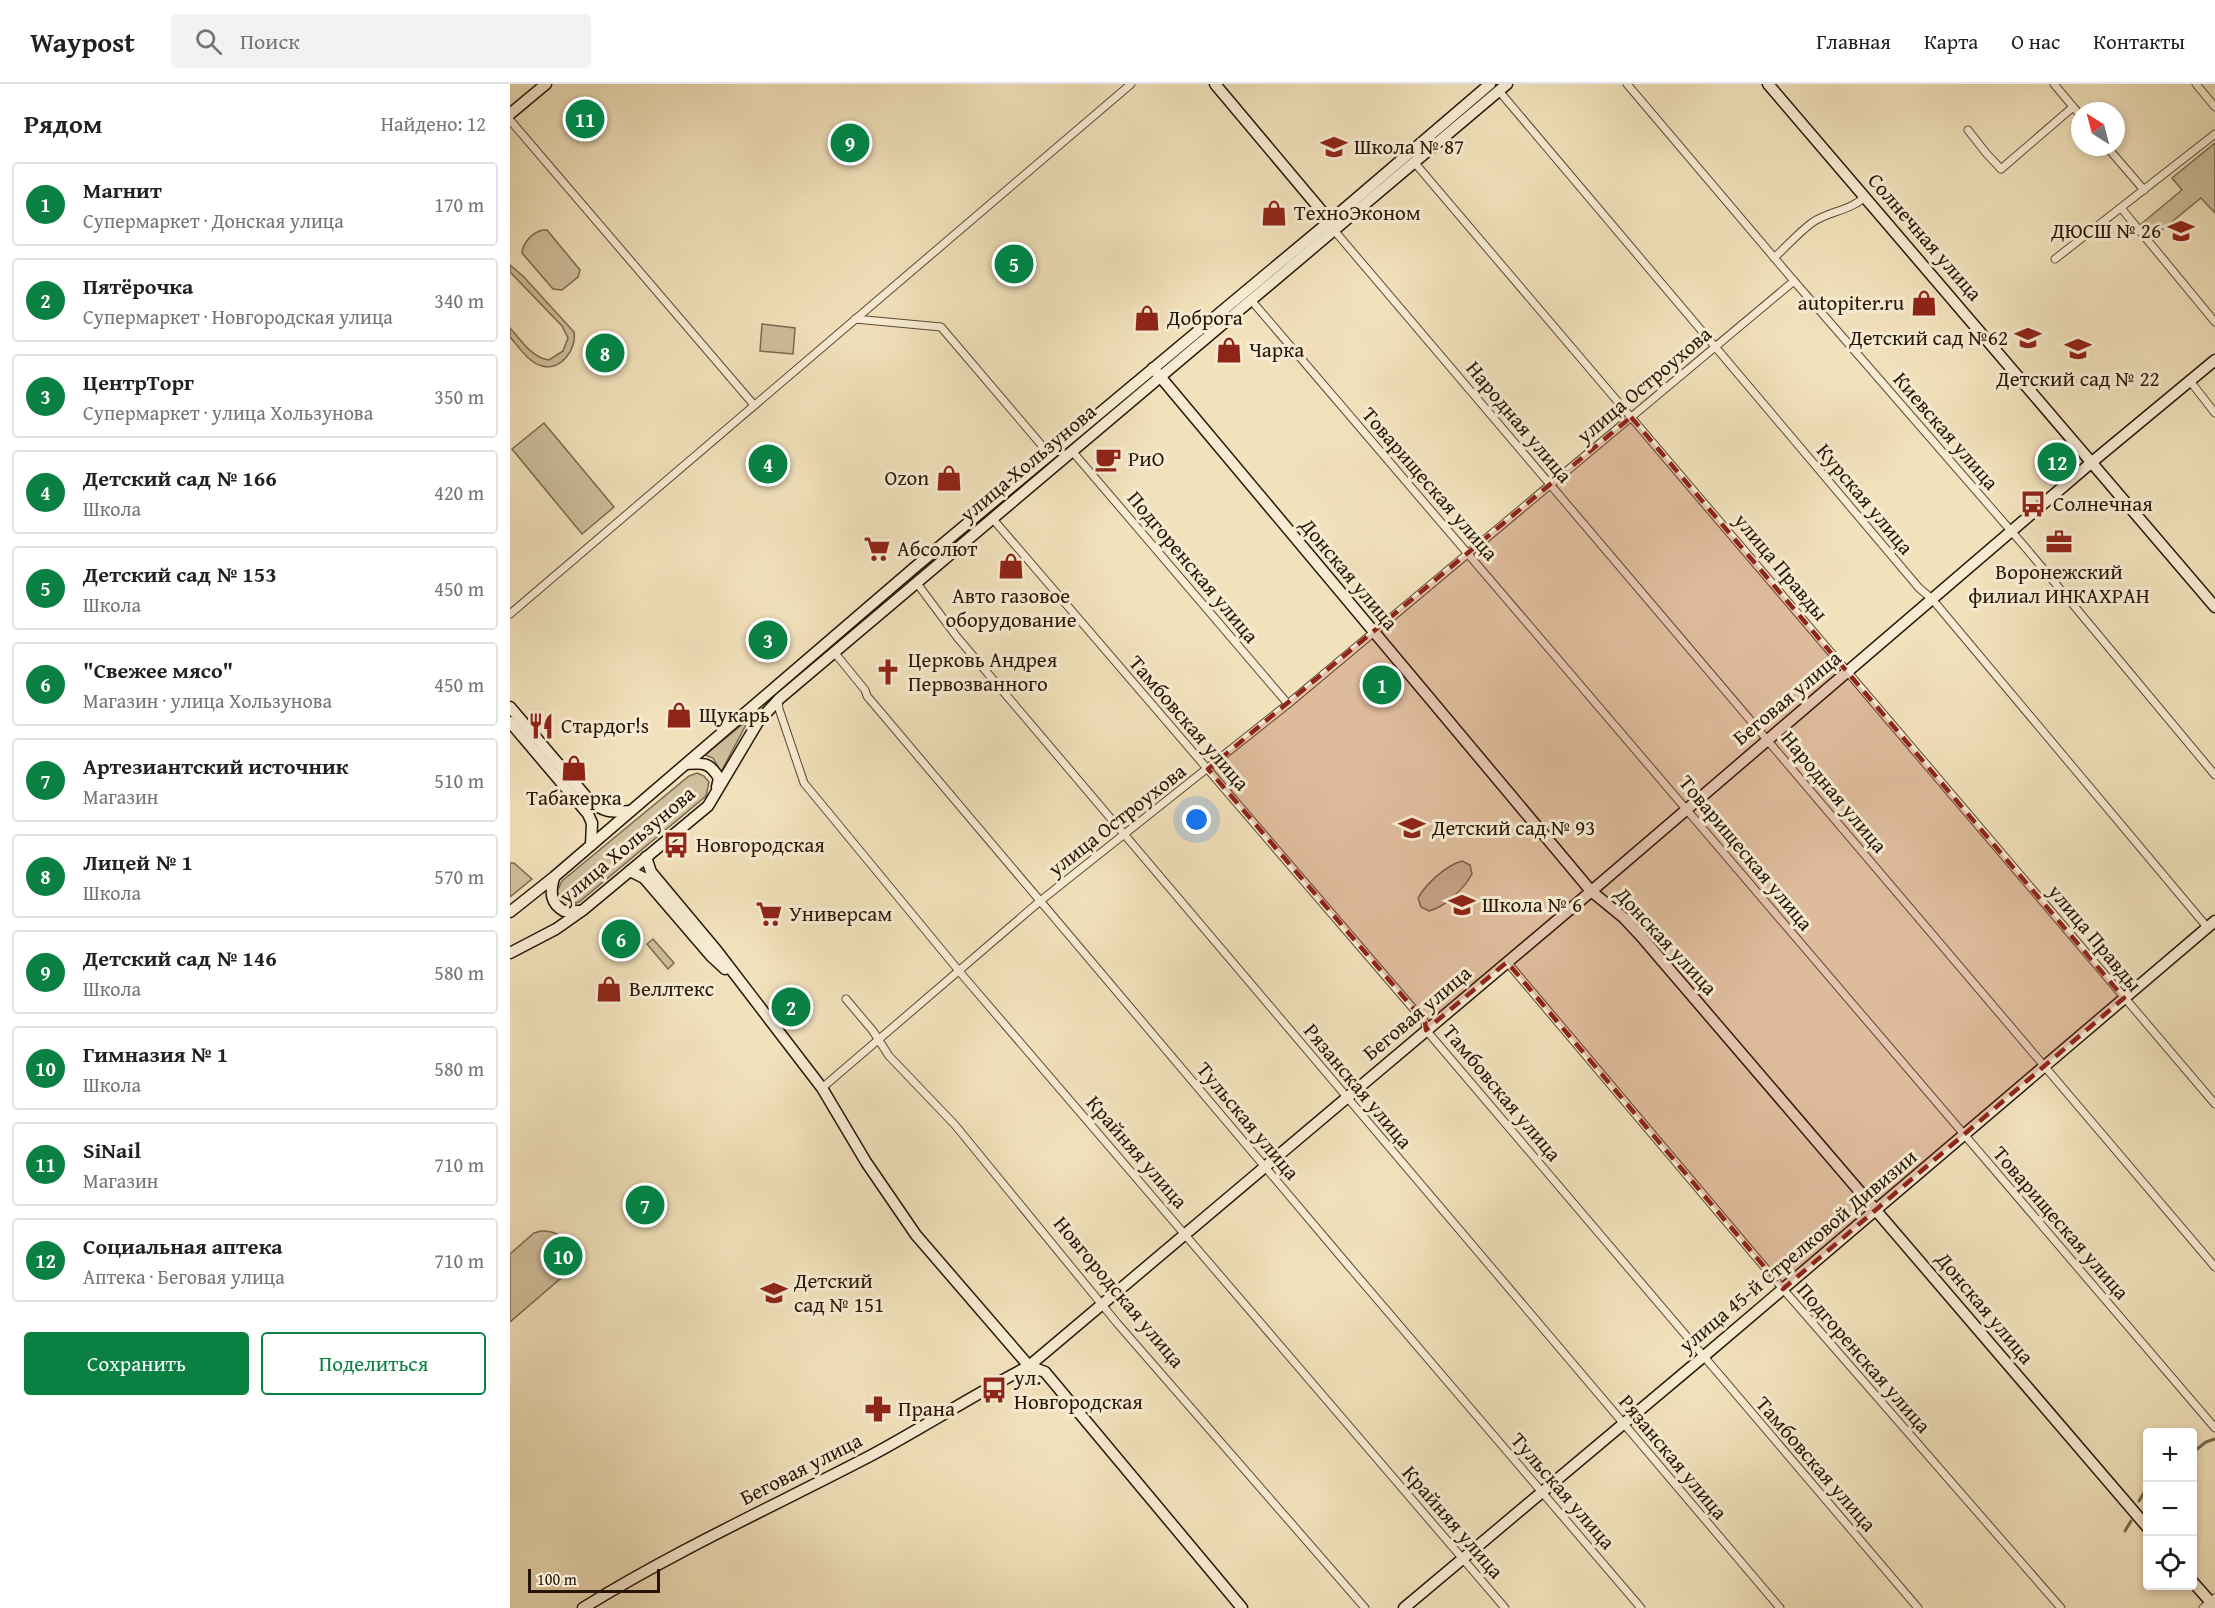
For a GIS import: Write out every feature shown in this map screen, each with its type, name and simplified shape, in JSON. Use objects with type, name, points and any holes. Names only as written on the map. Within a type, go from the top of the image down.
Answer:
[{"type":"street","points":[[510,105],[534,84]]},
{"type":"street","points":[[510,114],[546,84]]},
{"type":"street","points":[[510,614],[1131,84]]},
{"type":"street","points":[[1215,84],[1331,225]]},
{"type":"street","name":"Киевская улица","points":[[1626,84],[2011,531],[2215,774]]},
{"type":"street","name":"Солнечная улица","points":[[1768,84],[2215,607]]},
{"type":"street","points":[[2054,84],[2071,105]]},
{"type":"street","points":[[2196,84],[2215,106]]},
{"type":"street","name":"улица Хользунова","points":[[510,953],[556,929],[583,910],[708,806],[758,722],[778,699],[1072,451],[1156,373],[1499,86]]},
{"type":"street","name":"улица Хользунова","points":[[510,912],[1050,455],[1251,300],[1331,225],[1414,162],[1499,86]]},
{"type":"street","name":"Курская улица","points":[[1499,86],[1715,347],[1912,579],[1932,599],[2211,924]]},
{"type":"street","points":[[1968,130],[2001,169],[2071,109]]},
{"type":"street","points":[[510,120],[754,405]]},
{"type":"street","points":[[2055,260],[2215,134]]},
{"type":"street","points":[[2115,156],[2144,190]]},
{"type":"street","name":"улица Правды","points":[[1414,162],[2215,1104]]},
{"type":"street","points":[[1774,258],[1814,222],[1848,209],[1865,197]]},
{"type":"street","points":[[2121,208],[2215,322]]},
{"type":"street","name":"Народная улица","points":[[1331,225],[2215,1267]]},
{"type":"street","name":"улица Остроухова","points":[[822,1088],[1039,902],[1288,704],[1794,281]]},
{"type":"street","name":"Товарищеская улица","points":[[1251,300],[2215,1428]]},
{"type":"street","points":[[855,320],[941,327],[1050,455]]},
{"type":"street","name":"Беговая улица","points":[[583,1608],[753,1514],[932,1422],[986,1388],[1029,1366],[2215,360]]},
{"type":"street","name":"Донская улица","points":[[1156,373],[1591,891],[1624,918],[1640,935],[2143,1522]]},
{"type":"street","points":[[2190,381],[2215,413]]},
{"type":"street","name":"Подгоренская улица","points":[[1072,451],[1288,704]]},
{"type":"street","name":"Тамбовская улица","points":[[992,518],[1425,1022],[1426,1030],[1918,1608]]},
{"type":"street","name":"Рязанская улица","points":[[916,582],[957,637],[1780,1608]]},
{"type":"street","name":"Тульская улица","points":[[834,652],[865,690],[867,696],[1039,902],[1641,1608]]},
{"type":"street","name":"Крайняя улица","points":[[778,699],[779,709],[804,783],[964,977],[1186,1233],[1332,1408],[1505,1608]]},
{"type":"street","points":[[510,707],[589,800],[600,809],[612,812],[631,811]]},
{"type":"street","points":[[510,722],[588,814],[592,823],[591,845]]},
{"type":"street","points":[[687,764],[704,763],[713,768],[719,778],[716,793]]},
{"type":"street","points":[[646,857],[651,872],[783,1034],[822,1088],[890,1200],[916,1235],[1029,1366],[1045,1372],[1242,1608]]},
{"type":"street","points":[[630,871],[644,878],[711,956],[746,989]]},
{"type":"street","points":[[554,877],[551,892],[555,904],[564,911],[583,910]]},
{"type":"street","name":"улица 45-й Стрелковой Дивизии","points":[[1404,1608],[1543,1493],[2211,924]]},
{"type":"street","name":"Подгоренская улица","points":[[1507,962],[1783,1289],[2061,1608]]},
{"type":"street","name":"Новгородская улица","points":[[846,999],[889,1056],[955,1125],[1102,1304],[1365,1608]]},
{"type":"street","points":[[2197,1586],[2211,1604]]},
{"type":"highlighted area","points":[[1631,417],[2124,998],[1783,1289],[1507,962],[1426,1030],[1425,1022],[1208,769]]},
{"type":"shaded area","points":[[2215,143],[2215,213],[2201,198],[2152,238],[2141,224],[2182,190],[2172,178]]},
{"type":"shaded area","points":[[547,230],[580,270],[578,277],[562,290],[553,289],[522,253],[529,238]]},
{"type":"shaded area","points":[[510,265],[523,276],[574,332],[570,352],[555,365],[549,367],[533,362],[510,337],[510,328],[532,352],[549,360],[563,351],[568,338],[562,326],[510,272]]},
{"type":"shaded area","points":[[762,324],[795,328],[793,354],[760,351]]},
{"type":"shaded area","points":[[544,423],[614,507],[582,534],[512,449]]},
{"type":"shaded area","points":[[749,719],[721,772],[713,758],[705,755]]},
{"type":"shaded area","points":[[697,773],[709,782],[706,796],[579,902],[568,903],[560,898],[557,891],[562,881],[689,776]]},
{"type":"shaded area","points":[[1462,861],[1470,865],[1472,874],[1469,880],[1448,901],[1435,909],[1429,911],[1421,907],[1418,898],[1426,887],[1443,871]]},
{"type":"shaded area","points":[[510,863],[514,863],[532,879],[510,897]]},
{"type":"shaded area","points":[[653,939],[674,963],[668,969],[647,944]]},
{"type":"shaded area","points":[[541,1231],[556,1234],[567,1243],[570,1249],[571,1264],[568,1272],[510,1322],[510,1254],[534,1233]]},
{"type":"waterway","points":[[2197,1449],[2215,1439]]},
{"type":"waterway","points":[[2139,1501],[2143,1494]]},
{"type":"waterway","points":[[2125,1531],[2131,1521]]},
{"type":"place","name":"SiNail","points":[[585,119]]},
{"type":"place","name":"Детский сад № 146","points":[[850,143]]},
{"type":"place","name":"Школа № 87","points":[[1334,147]]},
{"type":"place","name":"ТехноЭконом","points":[[1274,213]]},
{"type":"place","name":"ДЮСШ № 26","points":[[2181,231]]},
{"type":"place","name":"Детский сад № 153","points":[[1014,264]]},
{"type":"place","name":"autopiter.ru","points":[[1924,303]]},
{"type":"place","name":"Доброга","points":[[1147,318]]},
{"type":"place","name":"Детский сад №62","points":[[2028,338]]},
{"type":"place","name":"Детский сад № 22","points":[[2078,349]]},
{"type":"place","name":"Чарка","points":[[1229,350]]},
{"type":"place","name":"Лицей № 1","points":[[605,353]]},
{"type":"place","name":"РиО","points":[[1108,459]]},
{"type":"place","name":"Социальная аптека","points":[[2057,462]]},
{"type":"place","name":"Детский сад № 166","points":[[768,464]]},
{"type":"place","name":"Ozon","points":[[949,478]]},
{"type":"place","name":"Солнечная","points":[[2033,504]]},
{"type":"place","name":"Воронежский филиал ИНКАХРАН","points":[[2059,542]]},
{"type":"place","name":"Абсолют","points":[[877,549]]},
{"type":"place","name":"Авто газовое оборудование","points":[[1011,566]]},
{"type":"place","name":"ЦентрТорг","points":[[768,640]]},
{"type":"place","name":"Церковь Андрея Первозванного","points":[[888,672]]},
{"type":"place","name":"Магнит","points":[[1382,685]]},
{"type":"place","name":"Щукарь","points":[[679,715]]},
{"type":"place","name":"Стардог!s","points":[[541,726]]},
{"type":"place","name":"Табакерка","points":[[574,768]]},
{"type":"place","name":"Детский сад № 93","points":[[1412,828]]},
{"type":"place","name":"Новгородская","points":[[676,845]]},
{"type":"place","name":"Школа № 6","points":[[1462,905]]},
{"type":"place","name":"Универсам","points":[[769,914]]},
{"type":"place","name":"\"Свежее мясо\"","points":[[621,939]]},
{"type":"place","name":"Веллтекс","points":[[609,989]]},
{"type":"place","name":"Пятёрочка","points":[[791,1007]]},
{"type":"place","name":"Артезиантский источник","points":[[645,1205]]},
{"type":"place","name":"Гимназия № 1","points":[[563,1256]]},
{"type":"place","name":"Детский сад № 151","points":[[774,1293]]},
{"type":"place","name":"ул. Новгородская","points":[[994,1390]]},
{"type":"place","name":"Прана","points":[[878,1409]]}]
